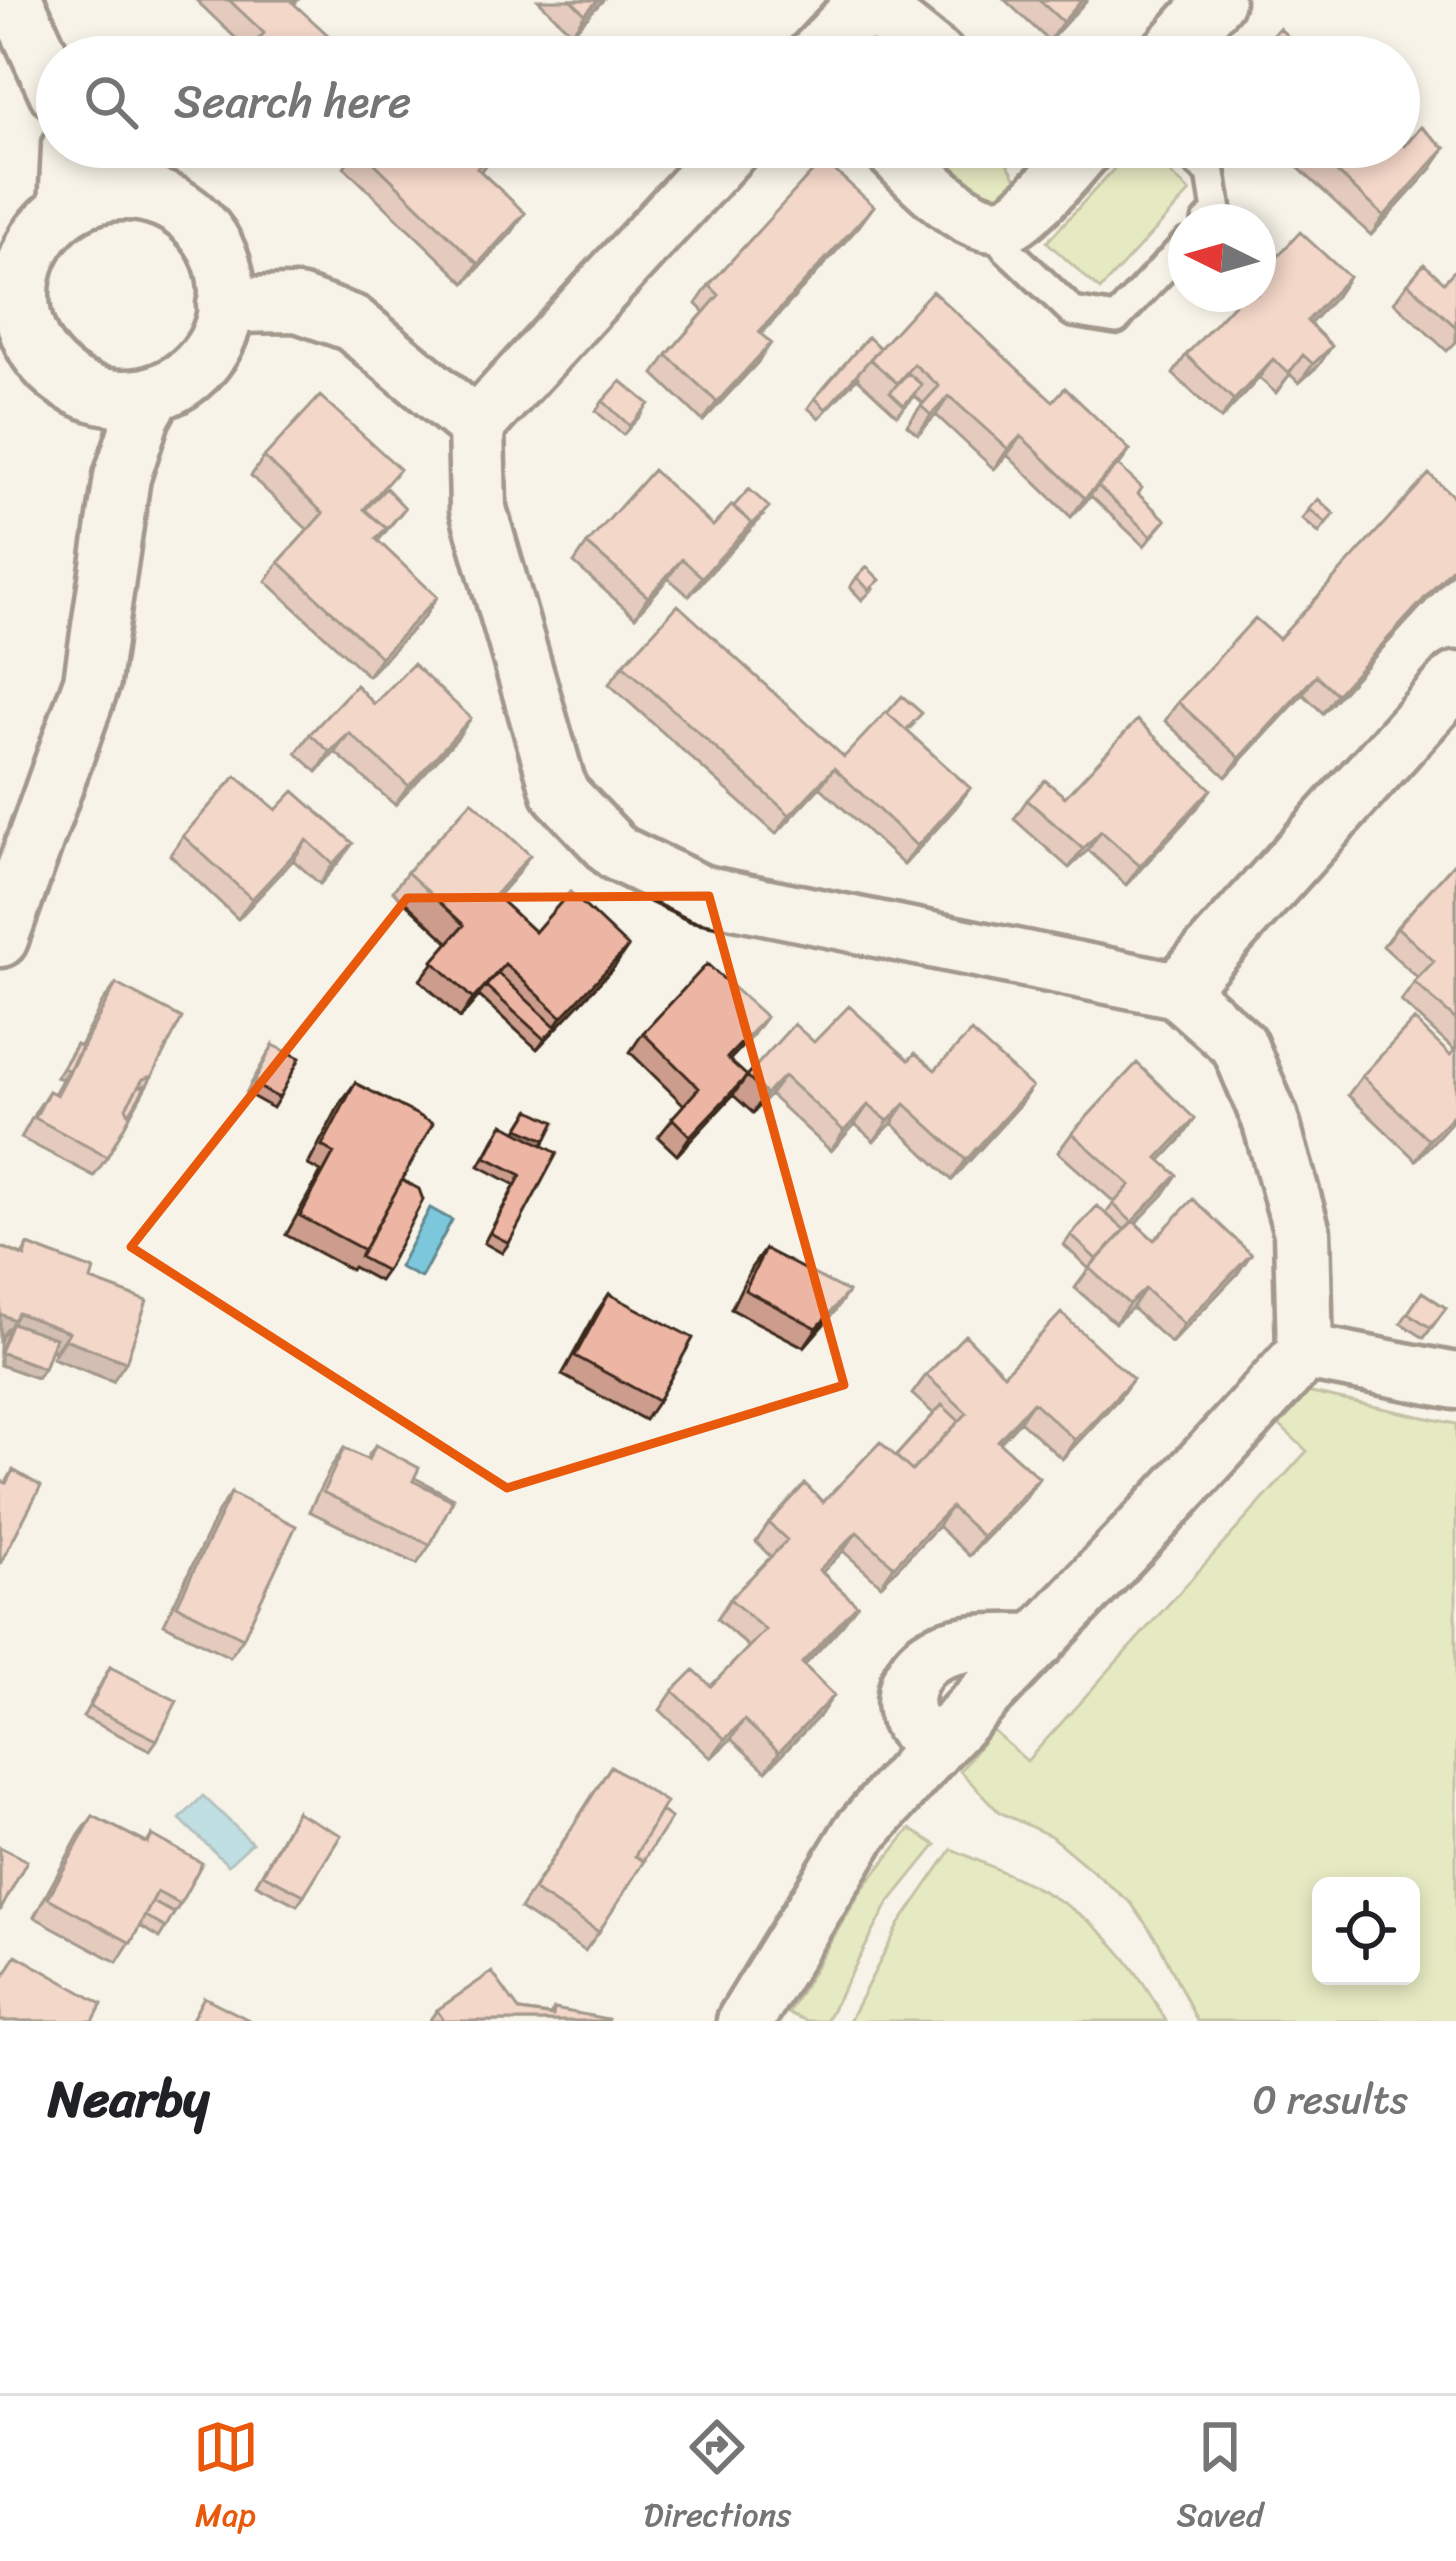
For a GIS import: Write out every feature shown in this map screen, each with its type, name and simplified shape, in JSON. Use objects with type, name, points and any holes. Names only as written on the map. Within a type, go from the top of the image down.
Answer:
[{"type":"street","points":[[15,0],[36,46]]},
{"type":"street","points":[[1184,36],[1216,0]]},
{"type":"street","points":[[833,36],[852,16],[879,11],[911,36]]},
{"type":"street","points":[[68,208],[69,168]]},
{"type":"street","points":[[110,168],[130,192]]},
{"type":"street","points":[[713,168],[476,426],[478,509],[560,793],[616,853],[700,893],[1177,990],[1239,1046],[1270,1119],[1302,1232],[1305,1352],[1038,1641],[964,1643],[935,1653],[915,1668],[906,1690],[905,1713],[927,1738],[941,1741],[860,1833],[745,2021]]},
{"type":"street","points":[[913,168],[961,212],[989,226],[1013,220],[1052,168]]},
{"type":"street","points":[[130,192],[161,198],[187,213],[208,236],[223,264],[224,324],[193,373],[153,396],[107,398],[76,388],[51,368],[32,342],[21,311],[21,279],[47,225],[68,208],[97,195],[130,192]]},
{"type":"street","points":[[225,305],[298,304],[352,323],[476,426]]},
{"type":"street","points":[[76,388],[122,477]]},
{"type":"street","points":[[0,939],[15,851],[92,681],[122,477],[153,396]]},
{"type":"street","points":[[1177,990],[1456,680]]},
{"type":"street","points":[[1305,1352],[1456,1381]]},
{"type":"lane","points":[[1204,168],[1210,173],[1216,204]]},
{"type":"lane","points":[[989,226],[1072,312],[1115,319],[1168,263]]},
{"type":"highlighted area","points":[[709,896],[844,1385],[507,1488],[131,1247],[407,898]]},
{"type":"green space","points":[[947,168],[1010,168],[1018,182],[1009,200],[991,204]]},
{"type":"green space","points":[[1115,168],[1164,168],[1190,192],[1179,204],[1168,204],[1168,216],[1100,290],[1047,242]]},
{"type":"green space","points":[[1302,1391],[1456,1424],[1456,2021],[1197,2021],[1159,1943],[1131,1903],[1051,1836],[999,1812],[960,1771],[992,1730],[1027,1761],[1307,1451],[1274,1420]]},
{"type":"green space","points":[[910,1829],[936,1845],[888,1904],[826,2021],[807,2021],[788,2013],[863,1888]]},
{"type":"green space","points":[[952,1849],[1051,1896],[1101,1932],[1145,1985],[1166,2021],[849,2021],[899,1925]]},
{"type":"water","points":[[430,1208],[452,1220],[421,1278],[399,1267]]},
{"type":"water","points":[[203,1796],[252,1843],[228,1865],[180,1819]]},
{"type":"building","points":[[229,0],[294,0],[329,36],[261,36],[264,33]]},
{"type":"building","points":[[571,0],[598,0],[585,14]]},
{"type":"building","points":[[1039,0],[1082,0],[1063,22]]},
{"type":"building","points":[[1420,128],[1445,148],[1384,216],[1333,168],[1420,168]]},
{"type":"building","points":[[380,168],[477,168],[525,213],[478,264]]},
{"type":"building","points":[[816,168],[832,168],[874,206],[759,332],[771,343],[717,402],[667,355],[719,295],[709,285]]},
{"type":"building","points":[[1300,232],[1349,277],[1307,321],[1332,346],[1313,364],[1303,355],[1289,373],[1273,359],[1234,400],[1186,355],[1226,312],[1276,312],[1276,258]]},
{"type":"building","points":[[1424,264],[1444,282],[1456,269],[1456,327],[1408,283]]},
{"type":"building","points":[[932,291],[1053,401],[1065,388],[1130,450],[1085,498],[1021,436],[1008,449],[949,396],[931,415],[921,406],[939,386],[914,364],[897,383],[870,359]]},
{"type":"building","points":[[868,337],[880,348],[826,409],[815,398]]},
{"type":"building","points":[[908,373],[922,385],[904,405],[890,392]]},
{"type":"building","points":[[621,381],[649,404],[630,426],[603,401]]},
{"type":"building","points":[[320,396],[400,469],[364,509],[386,528],[376,539],[437,597],[381,657],[279,562],[323,513],[264,457]]},
{"type":"building","points":[[1118,465],[1142,488],[1138,494],[1166,520],[1151,536],[1098,486]]},
{"type":"building","points":[[653,470],[713,526],[732,505],[752,523],[702,577],[682,559],[648,597],[587,544]]},
{"type":"building","points":[[1429,474],[1456,499],[1456,564],[1337,694],[1316,675],[1240,758],[1178,702],[1255,618],[1279,639]]},
{"type":"building","points":[[386,488],[405,508],[379,538],[386,528],[365,510]]},
{"type":"building","points":[[749,489],[769,507],[751,526],[733,507]]},
{"type":"building","points":[[1318,499],[1334,514],[1326,523],[1309,509]]},
{"type":"building","points":[[867,567],[880,580],[869,590],[857,577]]},
{"type":"building","points":[[678,605],[844,757],[886,712],[970,788],[917,846],[834,768],[790,815],[623,665]]},
{"type":"building","points":[[413,664],[471,718],[409,786],[349,733],[330,752],[310,734],[356,685],[374,704]]},
{"type":"building","points":[[902,696],[922,713],[906,730],[887,713]]},
{"type":"building","points":[[1137,720],[1211,789],[1140,866],[1101,831],[1083,849],[1027,800],[1045,780],[1065,797]]},
{"type":"building","points":[[236,776],[276,810],[294,791],[353,843],[333,864],[307,840],[252,899],[183,836]]},
{"type":"building","points":[[472,801],[530,855],[495,895],[535,932],[570,892],[628,947],[562,1017],[505,964],[473,999],[433,961],[464,925],[407,872]]},
{"type":"building","points":[[1456,861],[1456,1020],[1414,982],[1434,961],[1397,927]]},
{"type":"building","points":[[707,964],[766,1017],[727,1058],[747,1076],[690,1136],[672,1118],[699,1088],[643,1033]]},
{"type":"building","points":[[498,973],[556,1027],[544,1039],[486,986]]},
{"type":"building","points":[[116,984],[182,1018],[152,1076],[143,1079],[126,1107],[130,1116],[107,1157],[35,1118],[49,1091],[57,1095]]},
{"type":"building","points":[[849,1006],[909,1060],[915,1053],[935,1070],[971,1032],[1032,1087],[966,1160],[905,1104],[888,1121],[868,1105],[844,1131],[784,1076],[766,1094],[747,1076],[794,1024],[814,1042]]},
{"type":"building","points":[[1414,1020],[1450,1055],[1456,1049],[1456,1112],[1429,1140],[1362,1076]]},
{"type":"building","points":[[76,1044],[81,1047],[69,1070],[63,1068]]},
{"type":"building","points":[[273,1045],[300,1058],[279,1098],[253,1084]]},
{"type":"building","points":[[1137,1063],[1195,1119],[1158,1158],[1177,1175],[1133,1221],[1154,1240],[1193,1199],[1251,1254],[1184,1324],[1145,1289],[1129,1304],[1089,1268],[1132,1222],[1113,1204],[1130,1185],[1072,1133]]},
{"type":"building","points":[[355,1083],[433,1123],[364,1250],[300,1216],[334,1153],[322,1146]]},
{"type":"building","points":[[146,1085],[129,1114],[126,1107],[138,1087]]},
{"type":"building","points":[[530,1110],[555,1122],[546,1140],[519,1128]]},
{"type":"building","points":[[503,1124],[557,1153],[509,1243],[490,1233],[521,1175],[486,1157]]},
{"type":"building","points":[[402,1180],[419,1189],[423,1200],[386,1271],[360,1257]]},
{"type":"building","points":[[1097,1206],[1125,1230],[1097,1260],[1071,1235]]},
{"type":"building","points":[[28,1245],[94,1270],[91,1280],[147,1301],[126,1362],[65,1339],[69,1332],[18,1313],[14,1320],[0,1314],[2,1247],[25,1257]]},
{"type":"building","points":[[765,1249],[848,1292],[817,1328],[745,1290]]},
{"type":"building","points":[[1422,1292],[1446,1308],[1431,1328],[1408,1313]]},
{"type":"building","points":[[609,1294],[693,1338],[658,1401],[575,1356]]},
{"type":"building","points":[[1061,1313],[1133,1379],[1075,1440],[1033,1402],[998,1441],[1039,1478],[983,1537],[951,1507],[894,1566],[857,1532],[819,1570],[857,1605],[802,1663],[834,1695],[779,1752],[744,1720],[725,1739],[673,1691],[694,1670],[711,1686],[765,1630],[730,1599],[787,1540],[769,1523],[805,1484],[823,1502],[880,1442],[912,1471],[967,1413],[926,1375],[965,1335],[1004,1374]]},
{"type":"building","points":[[12,1323],[55,1338],[44,1368],[0,1352]]},
{"type":"building","points":[[942,1405],[959,1421],[912,1471],[896,1456]]},
{"type":"building","points":[[376,1445],[419,1468],[413,1481],[453,1500],[430,1545],[323,1492],[344,1448],[368,1460]]},
{"type":"building","points":[[13,1470],[41,1486],[0,1564],[0,1480],[6,1483]]},
{"type":"building","points":[[413,1481],[453,1498],[452,1500]]},
{"type":"building","points":[[231,1493],[296,1526],[243,1638],[177,1605]]},
{"type":"building","points":[[110,1667],[177,1701],[157,1740],[90,1707]]},
{"type":"building","points":[[611,1766],[666,1802],[635,1856],[644,1861],[599,1932],[533,1890]]},
{"type":"building","points":[[661,1811],[671,1818],[643,1861],[635,1856]]},
{"type":"building","points":[[296,1812],[341,1835],[304,1895],[263,1874]]},
{"type":"building","points":[[93,1816],[148,1844],[152,1835],[202,1863],[180,1904],[157,1892],[131,1943],[48,1898]]},
{"type":"building","points":[[0,1847],[27,1861],[0,1911]]},
{"type":"building","points":[[152,1902],[174,1913],[166,1928],[145,1916]]},
{"type":"building","points":[[16,1955],[102,2004],[93,2021],[0,2021],[0,1983]]},
{"type":"building","points":[[492,1972],[520,2011],[553,2016],[554,2009],[608,2019],[444,2021],[437,2010]]},
{"type":"building","points":[[204,1997],[251,2021],[191,2021]]}]
